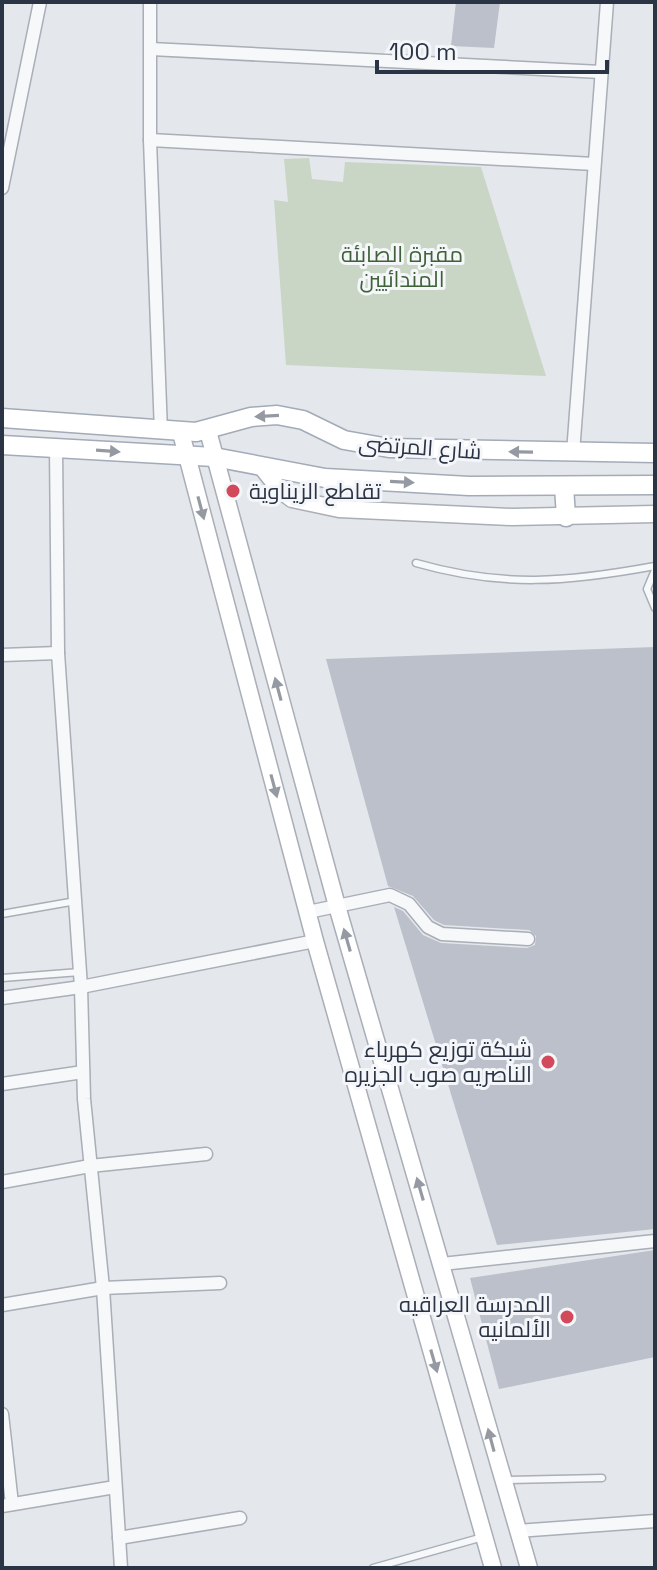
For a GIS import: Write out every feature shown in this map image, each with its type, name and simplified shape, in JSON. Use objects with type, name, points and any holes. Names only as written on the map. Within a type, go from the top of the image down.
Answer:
[{"type":"main road","name":"شارع المرتضى","points":[[2,418],[181,433],[208,431],[251,417],[277,415],[303,420],[353,443],[389,448],[655,453]]},
{"type":"main road","name":"شارع المرتضى","points":[[2,445],[214,457],[325,478],[469,486],[655,485]]},
{"type":"main road","points":[[564,486],[566,517]]},
{"type":"street","points":[[2,188],[40,2]]},
{"type":"street","points":[[150,2],[150,140],[161,432]]},
{"type":"street","points":[[573,453],[607,2]]},
{"type":"street","points":[[151,49],[601,72]]},
{"type":"street","points":[[150,140],[594,164]]},
{"type":"street","points":[[208,431],[337,906],[529,1568]]},
{"type":"street","points":[[181,433],[315,941],[493,1568]]},
{"type":"street","points":[[56,447],[58,653],[76,901],[83,1072],[103,1288],[121,1568]]},
{"type":"street","points":[[261,466],[269,479],[292,499],[321,507],[454,516],[655,514]]},
{"type":"street","points":[[2,655],[58,653]]},
{"type":"street","points":[[308,912],[390,895],[409,904],[428,927],[442,934],[528,939]]},
{"type":"street","points":[[2,998],[81,987],[315,941]]},
{"type":"street","points":[[2,1084],[83,1072]]},
{"type":"street","points":[[2,1182],[90,1166],[206,1154]]},
{"type":"street","points":[[442,1264],[655,1241]]},
{"type":"street","points":[[2,1305],[103,1288],[220,1283]]},
{"type":"street","points":[[2,1414],[7,1505],[115,1487]]},
{"type":"street","points":[[119,1538],[240,1518]]},
{"type":"street","points":[[517,1531],[655,1521]]},
{"type":"lane","points":[[416,563],[470,576],[526,582],[582,579],[655,568]]},
{"type":"lane","points":[[655,568],[647,584],[655,608]]},
{"type":"lane","points":[[2,914],[76,901]]},
{"type":"lane","points":[[2,978],[80,972]]},
{"type":"lane","points":[[502,1480],[602,1478]]},
{"type":"lane","points":[[373,1568],[483,1537]]},
{"type":"green space","name":"مقبرة الصابئة المندائيين","points":[[309,158],[312,179],[343,182],[345,162],[481,167],[546,376],[286,365],[274,200],[288,202],[284,159]]},
{"type":"building","points":[[456,2],[500,2],[494,48],[451,46]]},
{"type":"building","name":"شبكة توزيع كهرباء الناصريه صوب الجزيره","points":[[655,647],[655,1229],[497,1245],[394,907],[403,911],[423,935],[441,943],[527,948],[535,945],[536,936],[529,930],[444,925],[434,920],[413,896],[388,886],[326,659]]},
{"type":"building","name":"المدرسة العراقيه الألمانيه","points":[[655,1250],[655,1357],[499,1389],[470,1278]]},
{"type":"place","name":"تقاطع الزيناوية","points":[[233,491]]},
{"type":"place","name":"شبكة توزيع كهرباء الناصريه صوب الجزيره","points":[[548,1062]]},
{"type":"place","name":"المدرسة العراقيه الألمانيه","points":[[567,1317]]}]
